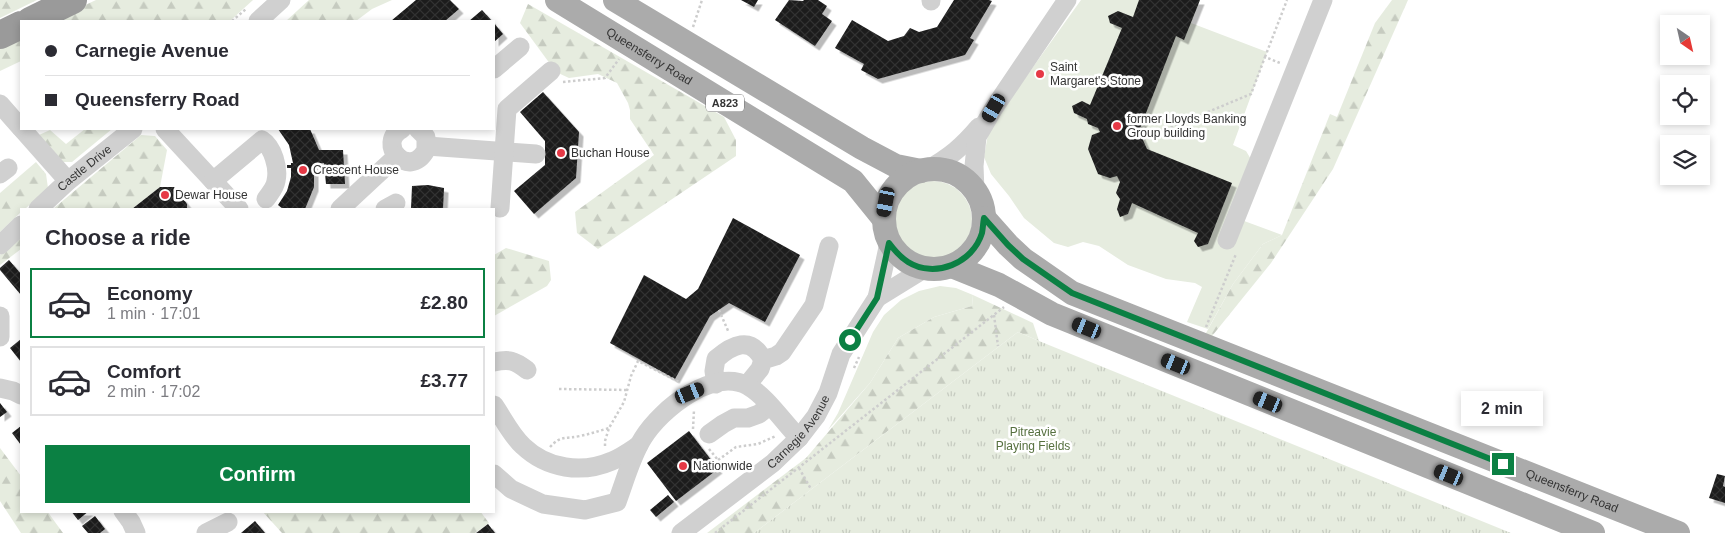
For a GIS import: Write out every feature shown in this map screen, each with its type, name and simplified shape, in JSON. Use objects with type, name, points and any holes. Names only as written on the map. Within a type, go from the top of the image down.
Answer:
[{"type":"highway","points":[[32,20],[73,0]]},
{"type":"highway","points":[[0,35],[20,25]]},
{"type":"main road","name":"Queensferry Road","points":[[557,0],[853,181],[883,218]]},
{"type":"main road","name":"A823","points":[[614,0],[862,148],[896,166],[924,170],[937,169],[953,173],[965,180],[975,190]]},
{"type":"main road","points":[[883,218],[886,202],[894,188],[906,177],[924,170]]},
{"type":"main road","points":[[889,243],[898,255],[910,264],[924,269],[938,270],[952,266],[965,258],[976,247],[982,233],[984,218],[975,190]]},
{"type":"main road","name":"A823","points":[[883,218],[884,231],[889,243]]},
{"type":"main road","name":"Queensferry Road","points":[[984,218],[1023,259],[1072,293],[1678,533]]},
{"type":"main road","points":[[952,266],[999,286],[1052,314],[1593,533]]},
{"type":"street","points":[[975,190],[974,166],[977,136],[1067,0]]},
{"type":"street","points":[[1232,247],[1323,0]]},
{"type":"street","points":[[259,20],[281,1]]},
{"type":"street","points":[[495,69],[520,47]]},
{"type":"street","points":[[500,208],[507,108],[551,71]]},
{"type":"street","points":[[0,104],[20,128]]},
{"type":"street","points":[[924,170],[952,155],[968,140],[994,108]]},
{"type":"street","points":[[22,130],[68,181]]},
{"type":"street","name":"Castle Drive","points":[[39,208],[68,181],[131,130]]},
{"type":"street","points":[[166,130],[238,208]]},
{"type":"street","points":[[398,130],[392,141],[392,148],[397,156],[404,161],[413,161],[423,155],[427,146],[426,137],[419,130]]},
{"type":"street","points":[[213,181],[262,140],[268,145],[275,160],[277,172],[274,188],[266,199]]},
{"type":"street","points":[[427,146],[536,154]]},
{"type":"street","points":[[347,206],[397,156]]},
{"type":"street","points":[[0,245],[20,226]]},
{"type":"street","points":[[877,298],[889,243]]},
{"type":"street","points":[[763,360],[782,352],[814,305],[829,246]]},
{"type":"street","points":[[877,298],[924,269]]},
{"type":"street","name":"Carnegie Avenue","points":[[681,533],[773,463],[802,447],[828,393],[841,354],[877,298]]},
{"type":"street","points":[[0,316],[0,337]]},
{"type":"street","points":[[716,384],[714,371],[716,359],[726,350],[741,344],[750,345],[759,352],[763,360],[760,369],[746,385]]},
{"type":"street","points":[[495,362],[505,360],[516,362],[527,370]]},
{"type":"street","points":[[495,475],[511,489],[543,504],[585,510],[617,502],[644,436],[671,406],[690,393],[716,384],[734,382],[746,385],[756,392],[802,447]]},
{"type":"street","points":[[0,388],[20,394]]},
{"type":"street","points":[[495,406],[522,445],[538,458],[560,466],[587,468],[611,462],[639,445]]},
{"type":"street","points":[[709,434],[734,418],[748,418],[759,414],[769,406]]},
{"type":"street","points":[[611,462],[618,467],[624,485]]},
{"type":"street","points":[[124,513],[136,533]]},
{"type":"street","points":[[206,533],[228,522]]},
{"type":"path","points":[[691,31],[702,0]]},
{"type":"path","points":[[1143,139],[1251,94],[1287,0]]},
{"type":"path","points":[[551,71],[564,83],[605,78],[623,54]]},
{"type":"path","points":[[1265,57],[1296,69]]},
{"type":"path","points":[[1200,344],[1232,247]]},
{"type":"path","points":[[715,533],[1007,305]]},
{"type":"path","points":[[719,310],[735,346]]},
{"type":"path","points":[[994,315],[998,346]]},
{"type":"path","points":[[611,462],[605,449],[605,440],[609,428],[624,402],[629,390],[631,376],[638,361],[685,385],[690,393]]},
{"type":"path","points":[[559,389],[629,390]]},
{"type":"path","points":[[544,460],[550,447],[556,441],[565,437],[577,437],[609,428]]},
{"type":"path","points":[[714,463],[736,447],[758,444],[780,434]]},
{"type":"path","points":[[802,447],[809,460]]},
{"type":"path","points":[[799,468],[811,489]]},
{"type":"green space","points":[[0,0],[37,0],[0,18]]},
{"type":"green space","points":[[96,0],[253,0],[231,20],[53,20]]},
{"type":"green space","points":[[309,0],[392,0],[372,9],[357,20],[287,20]]},
{"type":"green space","points":[[1081,0],[1200,0],[1191,23],[1267,52],[1233,145],[1246,151],[1252,161],[1236,218],[1282,235],[1263,244],[1233,284],[1208,329],[1187,322],[1202,287],[1195,283],[1166,279],[1128,265],[1099,246],[1083,242],[1068,247],[1054,243],[1024,218],[991,174],[984,157],[988,134],[1000,113]]},
{"type":"green space","points":[[1392,0],[1408,0],[1333,169],[1271,263],[1204,346],[1200,344],[1233,284],[1263,244],[1282,235],[1330,114],[1337,117],[1375,23]]},
{"type":"green space","points":[[528,4],[724,117],[736,140],[736,156],[598,249],[577,233],[575,212],[654,155],[630,119],[628,103],[617,83],[598,74],[569,78],[556,72],[520,23]]},
{"type":"green space","points":[[20,36],[20,61],[0,71],[0,46]]},
{"type":"green space","points":[[50,130],[66,144],[84,130],[111,130],[72,162],[63,162],[39,135]]},
{"type":"green space","points":[[141,135],[155,136],[167,150],[160,187],[133,208],[54,208]]},
{"type":"green space","points":[[36,162],[46,174],[48,188],[26,208],[20,208],[20,213],[0,232],[0,193]]},
{"type":"green space","points":[[925,181],[941,181],[955,187],[966,198],[972,212],[972,228],[966,242],[955,253],[941,259],[925,259],[911,253],[900,242],[894,228],[894,212],[900,198],[911,187]]},
{"type":"green space","points":[[20,237],[20,250],[0,265],[0,255]]},
{"type":"green space","points":[[506,248],[549,261],[551,280],[547,286],[495,315],[495,254]]},
{"type":"green space","points":[[940,286],[956,288],[973,295],[972,306],[934,317],[898,338],[870,383],[828,430],[838,413],[873,332],[884,315],[901,300],[919,291]]},
{"type":"green space","points":[[973,295],[1033,323],[1039,341],[1018,332],[754,533],[707,533],[806,458],[870,383],[898,338],[934,317],[972,306]]},
{"type":"green space","name":"Pitreavie Playing Fields","points":[[1018,332],[1039,341],[1511,533],[754,533]]},
{"type":"green space","points":[[0,448],[20,475],[20,513],[48,513],[63,533],[21,533],[0,501]]},
{"type":"green space","points":[[264,513],[482,513],[489,523],[475,533],[282,533]]},
{"type":"building","points":[[416,0],[450,0],[459,9],[446,20],[392,20]]},
{"type":"building","points":[[741,0],[758,0],[754,7]]},
{"type":"building","points":[[789,0],[818,0],[827,6],[822,14],[832,21],[815,46],[775,20]]},
{"type":"building","points":[[954,0],[992,1],[970,38],[974,40],[965,55],[878,79],[861,70],[864,64],[835,48],[852,20],[888,41],[904,36],[910,28],[919,32],[937,27]]},
{"type":"building","name":"former Lloyds Banking Group building","points":[[1139,0],[1200,0],[1184,40],[1176,36],[1139,131],[1147,149],[1232,183],[1208,244],[1198,247],[1194,241],[1198,233],[1132,203],[1128,214],[1120,217],[1117,209],[1120,199],[1116,193],[1120,182],[1117,176],[1110,178],[1098,174],[1088,149],[1092,135],[1100,132],[1098,128],[1088,124],[1087,119],[1074,113],[1072,106],[1082,101],[1090,105],[1122,28],[1110,23],[1108,16],[1118,11],[1133,17]]},
{"type":"building","points":[[482,10],[491,20],[470,20]]},
{"type":"building","points":[[495,24],[503,34],[495,41]]},
{"type":"building","name":"Buchan House","points":[[543,92],[579,132],[576,178],[534,214],[514,191],[545,165],[545,141],[520,112]]},
{"type":"building","name":"Crescent House","points":[[279,130],[310,130],[319,150],[343,150],[345,184],[326,184],[324,163],[314,164],[314,187],[305,208],[282,208],[278,205],[287,191],[291,177],[291,168],[287,168],[287,165],[293,163],[289,145]]},
{"type":"building","points":[[428,185],[444,188],[443,208],[411,208],[412,186]]},
{"type":"building","name":"Dewar House","points":[[160,187],[174,187],[187,204],[187,208],[133,208]]},
{"type":"building","points":[[733,218],[800,255],[765,322],[729,303],[710,316],[675,379],[610,343],[644,275],[686,299],[698,289]]},
{"type":"building","points":[[9,260],[20,273],[20,294],[0,270]]},
{"type":"building","points":[[20,340],[20,361],[10,348]]},
{"type":"building","points":[[0,403],[7,412],[0,417]]},
{"type":"building","points":[[20,427],[20,444],[12,433]]},
{"type":"building","name":"Nationwide","points":[[689,431],[718,469],[676,501],[647,463]]},
{"type":"building","points":[[1717,474],[1725,476],[1723,486],[1725,487],[1725,503],[1709,498]]},
{"type":"building","points":[[668,495],[674,502],[656,517],[650,510]]},
{"type":"building","points":[[73,513],[87,513],[78,520]]},
{"type":"building","points":[[95,516],[105,529],[100,533],[88,533],[82,526]]},
{"type":"building","points":[[255,521],[265,533],[241,533]]},
{"type":"building","points":[[488,524],[495,533],[476,533]]},
{"type":"place","name":"Saint Margaret's Stone","points":[[1040,74]]},
{"type":"place","name":"former Lloyds Banking Group building","points":[[1117,126]]},
{"type":"place","name":"Buchan House","points":[[561,153]]},
{"type":"place","name":"Crescent House","points":[[303,170]]},
{"type":"place","name":"Dewar House","points":[[165,195]]},
{"type":"place","name":"Nationwide","points":[[683,466]]},
{"type":"route","points":[[850,340],[877,298],[889,243],[898,255],[910,264],[924,269],[938,270],[952,266],[965,258],[976,247],[982,233],[984,218],[1023,259],[1072,293],[1503,464]]}]
